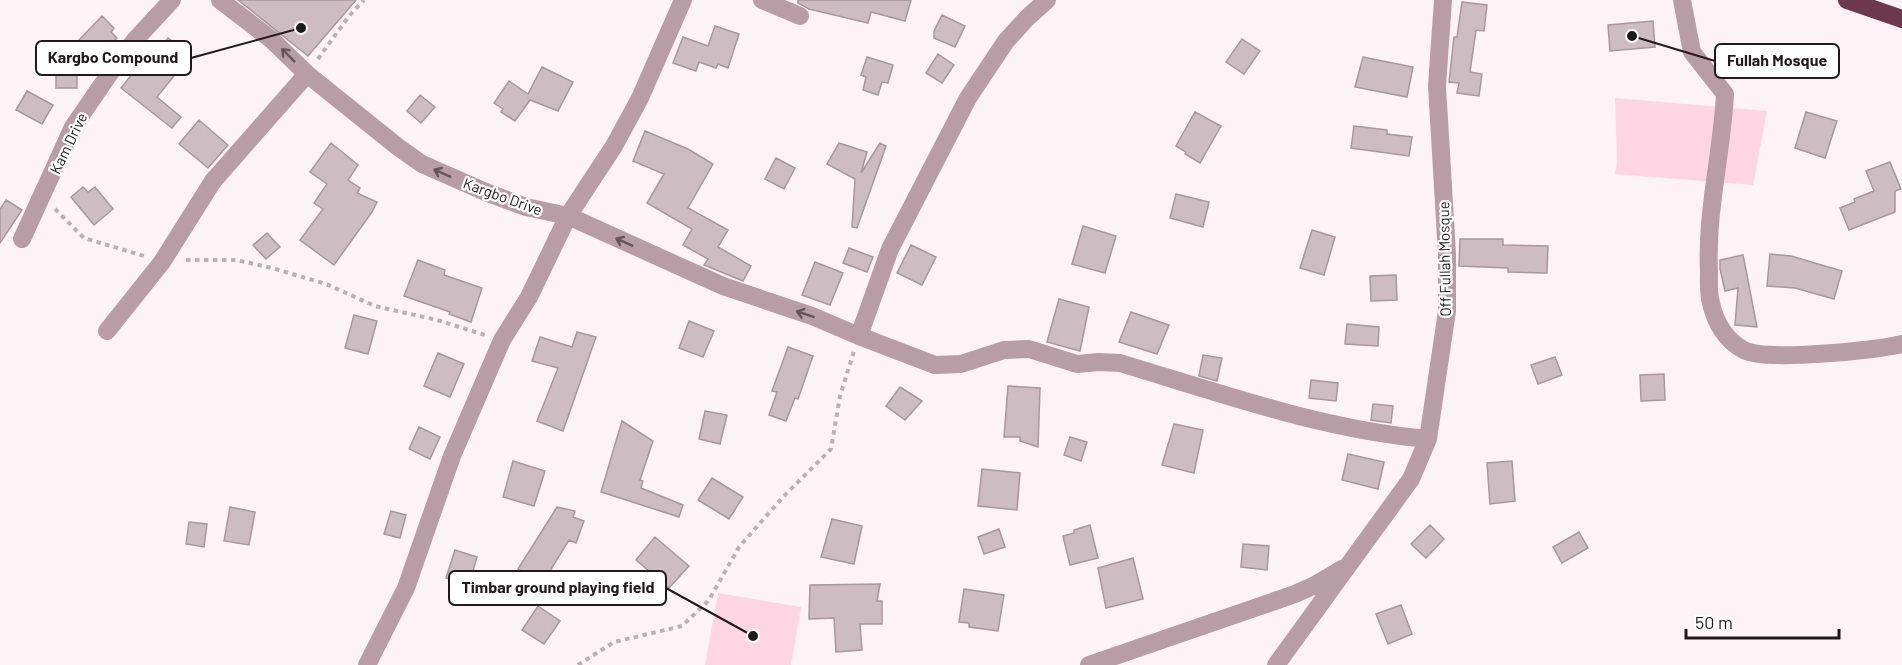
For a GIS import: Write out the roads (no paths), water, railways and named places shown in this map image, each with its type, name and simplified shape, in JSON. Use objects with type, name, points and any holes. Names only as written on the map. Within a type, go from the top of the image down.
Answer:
[{"type":"highway","points":[[1847,0],[1902,19]]},
{"type":"street","name":"Kam Drive","points":[[22,239],[73,127],[94,94],[135,40],[172,0]]},
{"type":"street","name":"Kargbo Drive","points":[[220,0],[272,40],[307,74],[423,164],[525,207],[568,216],[723,286],[812,316],[935,365],[961,364],[1004,350],[1029,349],[1077,364],[1119,363],[1291,413],[1388,435],[1428,439]]},
{"type":"street","points":[[367,665],[406,588],[452,456],[502,340],[529,297],[568,216],[614,146],[640,98],[683,0]]},
{"type":"street","points":[[762,0],[800,16]]},
{"type":"street","points":[[859,336],[890,249],[968,98],[1006,41],[1047,0]]},
{"type":"street","name":"Off Fullah Mosque","points":[[1276,665],[1411,479],[1428,439],[1447,311],[1447,254],[1437,86],[1443,0]]},
{"type":"street","points":[[1682,0],[1692,52],[1725,94],[1707,242],[1710,301],[1715,317],[1725,335],[1744,351],[1768,354],[1800,355],[1902,344]]},
{"type":"street","points":[[107,331],[162,262],[213,181],[307,74]]},
{"type":"street","name":"Off Fullah Mosque","points":[[1089,665],[1295,594],[1348,566]]},
{"type":"place","name":"Kargbo Compound","points":[[301,28]]},
{"type":"place","name":"Fullah Mosque","points":[[1632,36]]},
{"type":"place","name":"Timbar ground playing field","points":[[753,636]]}]
